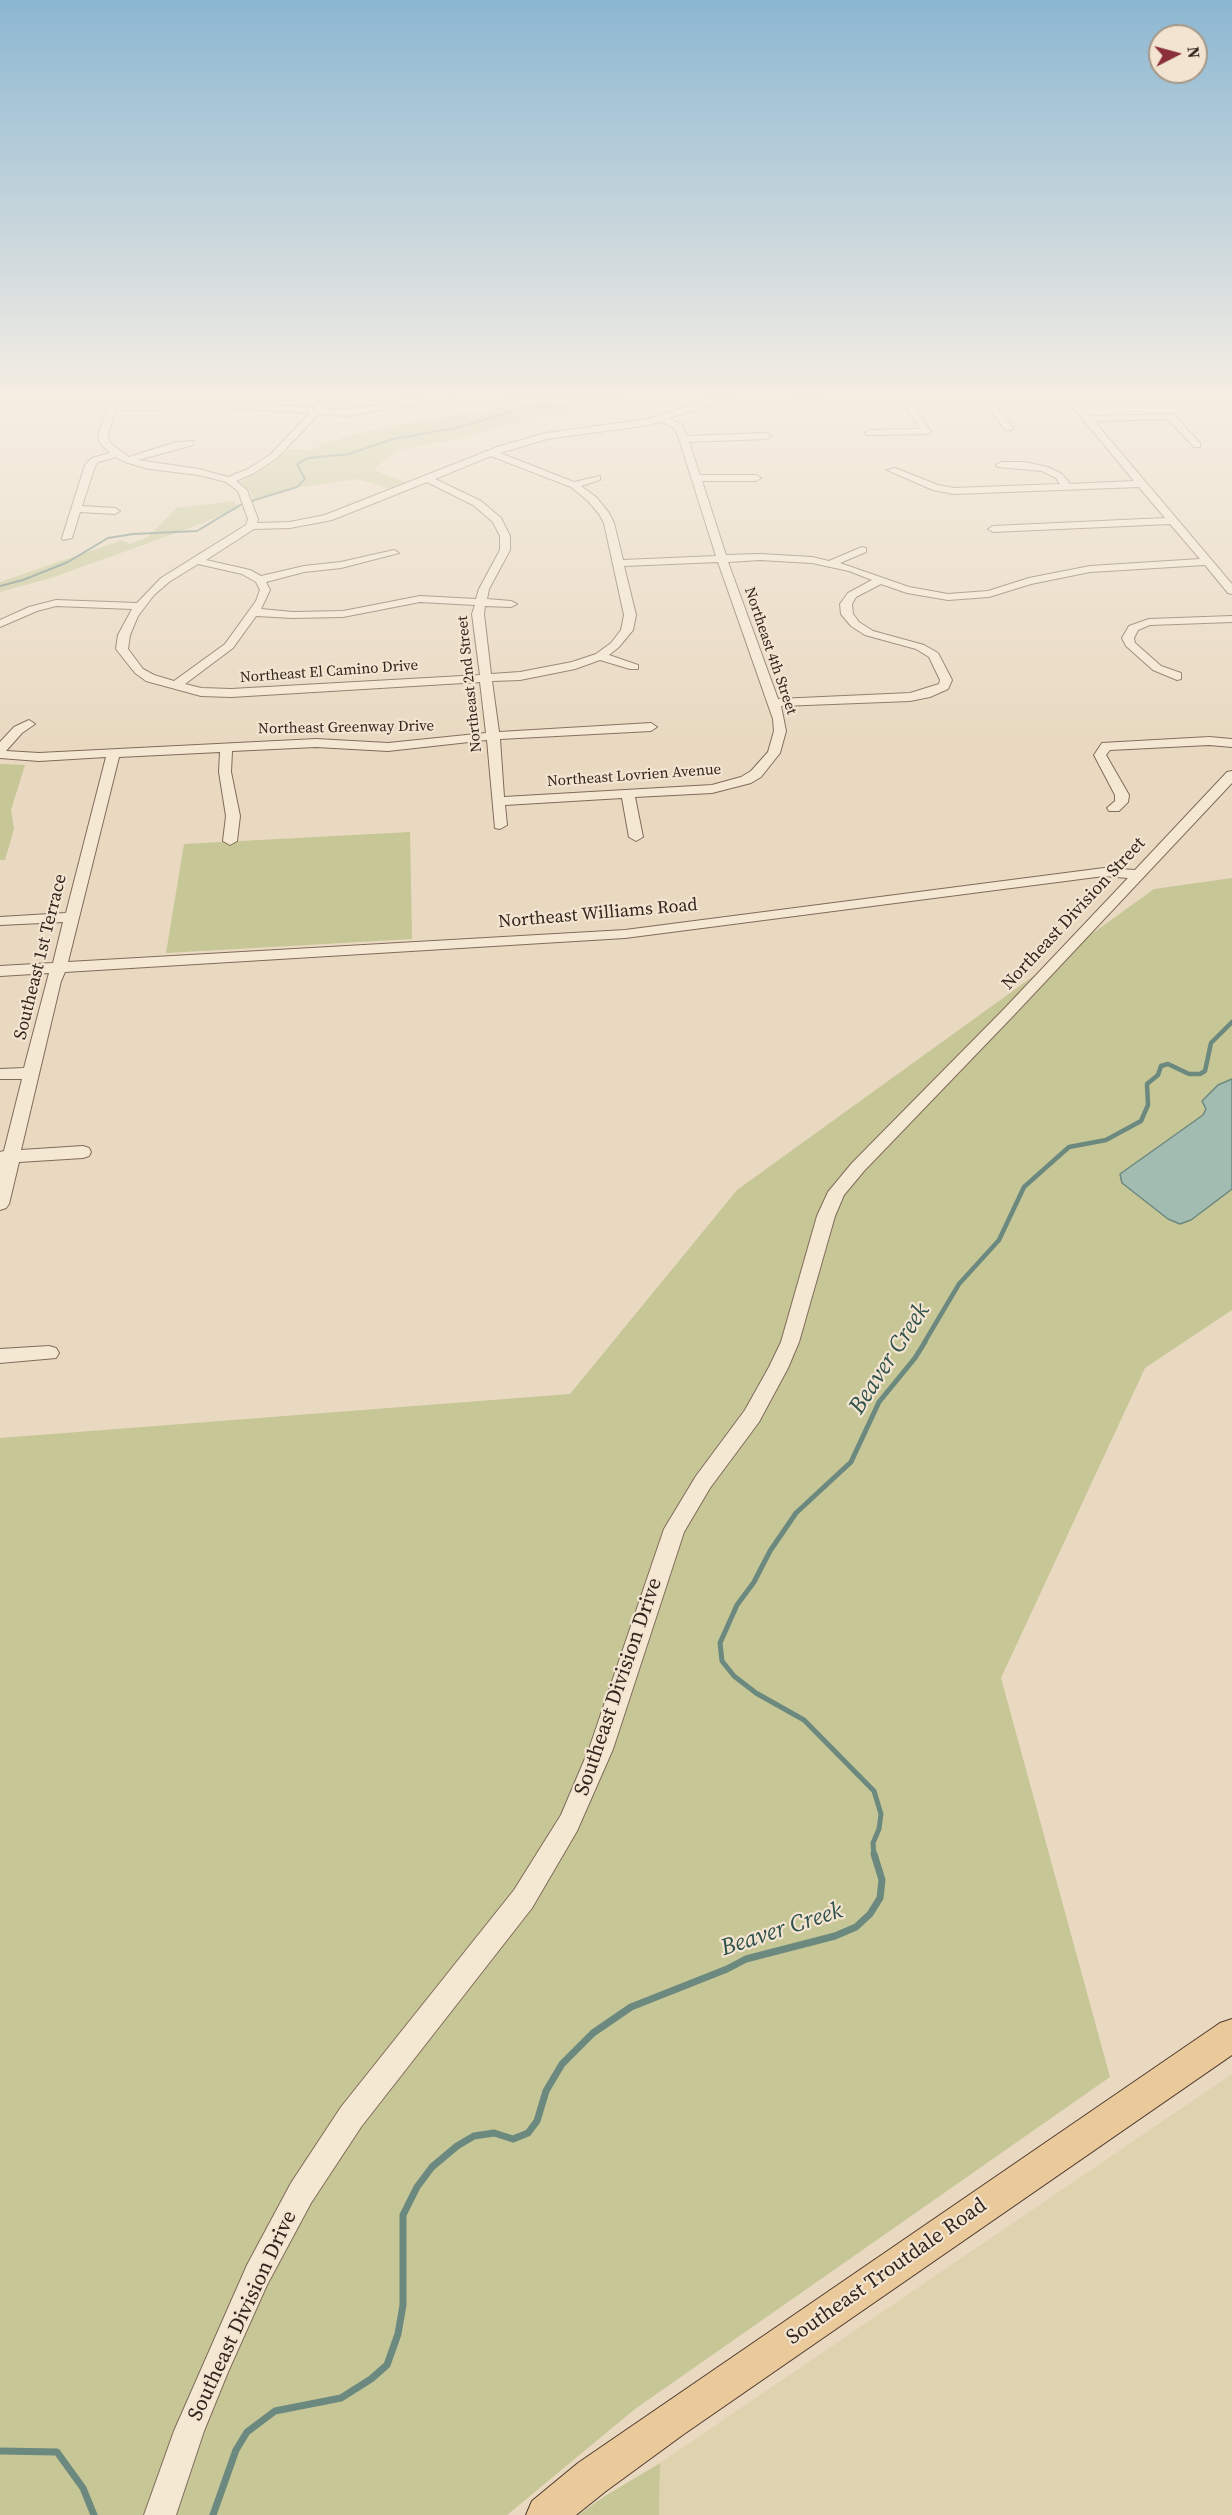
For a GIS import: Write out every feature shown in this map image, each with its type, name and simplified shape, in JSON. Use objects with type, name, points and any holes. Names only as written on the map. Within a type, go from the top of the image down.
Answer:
[{"type":"main road","name":"Southeast Troutdale Road","points":[[546,2515],[592,2477],[1232,2035]]},
{"type":"street","points":[[67,538],[75,512]]},
{"type":"street","points":[[250,512],[253,519],[251,526]]},
{"type":"street","points":[[197,561],[246,572],[260,580],[265,590],[254,612],[229,646],[175,686],[150,678],[139,671],[122,649],[127,625],[139,606],[165,580],[251,526],[310,523],[345,512]]},
{"type":"street","name":"Northeast 2nd Street","points":[[490,512],[503,528],[506,536],[505,550],[479,602],[478,614],[493,736],[500,825]]},
{"type":"street","points":[[600,656],[620,640],[630,620],[609,523],[603,512]]},
{"type":"street","name":"Northeast 4th Street","points":[[707,512],[774,703],[780,732]]},
{"type":"street","points":[[1166,512],[1232,591]]},
{"type":"street","points":[[993,529],[1173,521]]},
{"type":"street","points":[[832,563],[862,550]]},
{"type":"street","points":[[260,580],[304,569],[341,565],[394,553]]},
{"type":"street","points":[[618,563],[772,557],[832,563],[927,595],[969,596],[1090,569],[1207,562]]},
{"type":"street","points":[[774,703],[910,696],[932,692],[944,686],[946,680],[938,660],[928,650],[869,633],[855,624],[847,614],[846,604],[852,595],[881,580]]},
{"type":"street","points":[[254,612],[293,615],[343,614],[420,599],[511,604]]},
{"type":"street","points":[[0,624],[33,609],[56,603],[139,606]]},
{"type":"street","points":[[343,614],[346,629]]},
{"type":"street","points":[[1178,676],[1157,668],[1131,644],[1128,638],[1133,628],[1149,622],[1232,619]]},
{"type":"street","points":[[108,651],[122,649]]},
{"type":"street","points":[[600,656],[634,667]]},
{"type":"street","name":"Northeast El Camino Drive","points":[[175,686],[201,692],[231,693],[486,678],[543,673],[600,656]]},
{"type":"street","points":[[0,752],[18,730],[29,724]]},
{"type":"street","name":"Northeast Greenway Drive","points":[[0,752],[39,757],[316,743],[388,747],[493,736],[651,727]]},
{"type":"street","name":"Northeast Lovrien Avenue","points":[[498,801],[712,789],[746,780],[756,774],[770,760],[780,732]]},
{"type":"street","points":[[1114,808],[1121,802],[1122,795],[1100,755],[1106,746],[1209,741],[1232,743]]},
{"type":"street","points":[[226,748],[225,772],[232,816],[230,841]]},
{"type":"street","name":"Southeast 1st Terrace","points":[[0,1204],[6,1157],[32,1073],[53,981],[59,968],[113,754]]},
{"type":"street","name":"Northeast Division Street","points":[[944,1078],[1232,775]]},
{"type":"street","points":[[628,795],[636,837]]},
{"type":"street","name":"Northeast Williams Road","points":[[0,971],[605,935],[1104,872],[1137,874]]},
{"type":"street","points":[[0,921],[71,917]]},
{"type":"street","points":[[0,1074],[32,1073]]},
{"type":"street","name":"Southeast Division Drive","points":[[160,2515],[189,2431],[217,2363],[257,2275],[301,2193],[358,2108],[523,1899],[569,1823],[601,1749],[674,1529],[703,1482],[752,1416],[778,1368],[790,1342],[832,1201],[858,1167],[944,1078]]},
{"type":"street","points":[[6,1157],[82,1152]]},
{"type":"street","points":[[0,1356],[49,1353]]},
{"type":"shaded area","points":[[1232,1079],[1232,1189],[1191,1220],[1180,1224],[1168,1219],[1122,1183],[1120,1174],[1203,1115],[1206,1109],[1202,1101],[1218,1085]]},
{"type":"shaded area","points":[[1232,2074],[1232,2515],[659,2515],[660,2463]]},
{"type":"green space","points":[[172,512],[229,512],[51,578],[0,592],[0,582],[122,540],[130,544],[148,537]]},
{"type":"green space","points":[[0,764],[25,765],[11,810],[14,829],[5,860],[0,860]]},
{"type":"green space","points":[[410,832],[412,939],[166,953],[184,844]]},
{"type":"green space","points":[[1232,878],[1232,1310],[1145,1368],[1001,1678],[1110,2077],[635,2409],[507,2515],[0,2515],[0,1438],[570,1394],[737,1190],[1154,889]]},
{"type":"green space","points":[[660,2463],[659,2515],[578,2515],[605,2496]]},
{"type":"waterway","points":[[0,586],[23,580],[68,562],[108,538],[133,534],[197,531],[228,512]]},
{"type":"waterway","name":"Beaver Creek","points":[[924,1343],[959,1284],[999,1240],[1024,1187],[1069,1147],[1106,1140],[1141,1121],[1148,1105],[1147,1084],[1158,1075],[1161,1066],[1168,1064],[1189,1074],[1200,1074],[1205,1071],[1211,1043],[1232,1022]]},
{"type":"waterway","name":"Beaver Creek","points":[[874,1856],[873,1843],[879,1829],[881,1814],[874,1791],[804,1720],[756,1693],[734,1676],[722,1661],[720,1643],[737,1605],[754,1582],[770,1551],[796,1513],[851,1462],[879,1402],[925,1342]]},
{"type":"waterway","name":"Beaver Creek","points":[[213,2515],[236,2450],[247,2432],[275,2411],[341,2398],[371,2379],[387,2365],[398,2334],[403,2305],[403,2215],[417,2187],[432,2167],[457,2146],[474,2136],[494,2133],[513,2139],[528,2133],[537,2121],[546,2091],[562,2064],[593,2033],[631,2007],[727,1969],[746,1959],[835,1936],[856,1927],[870,1914],[880,1898],[882,1880],[874,1854]]},
{"type":"waterway","points":[[0,2451],[57,2452],[83,2488],[94,2515]]}]
